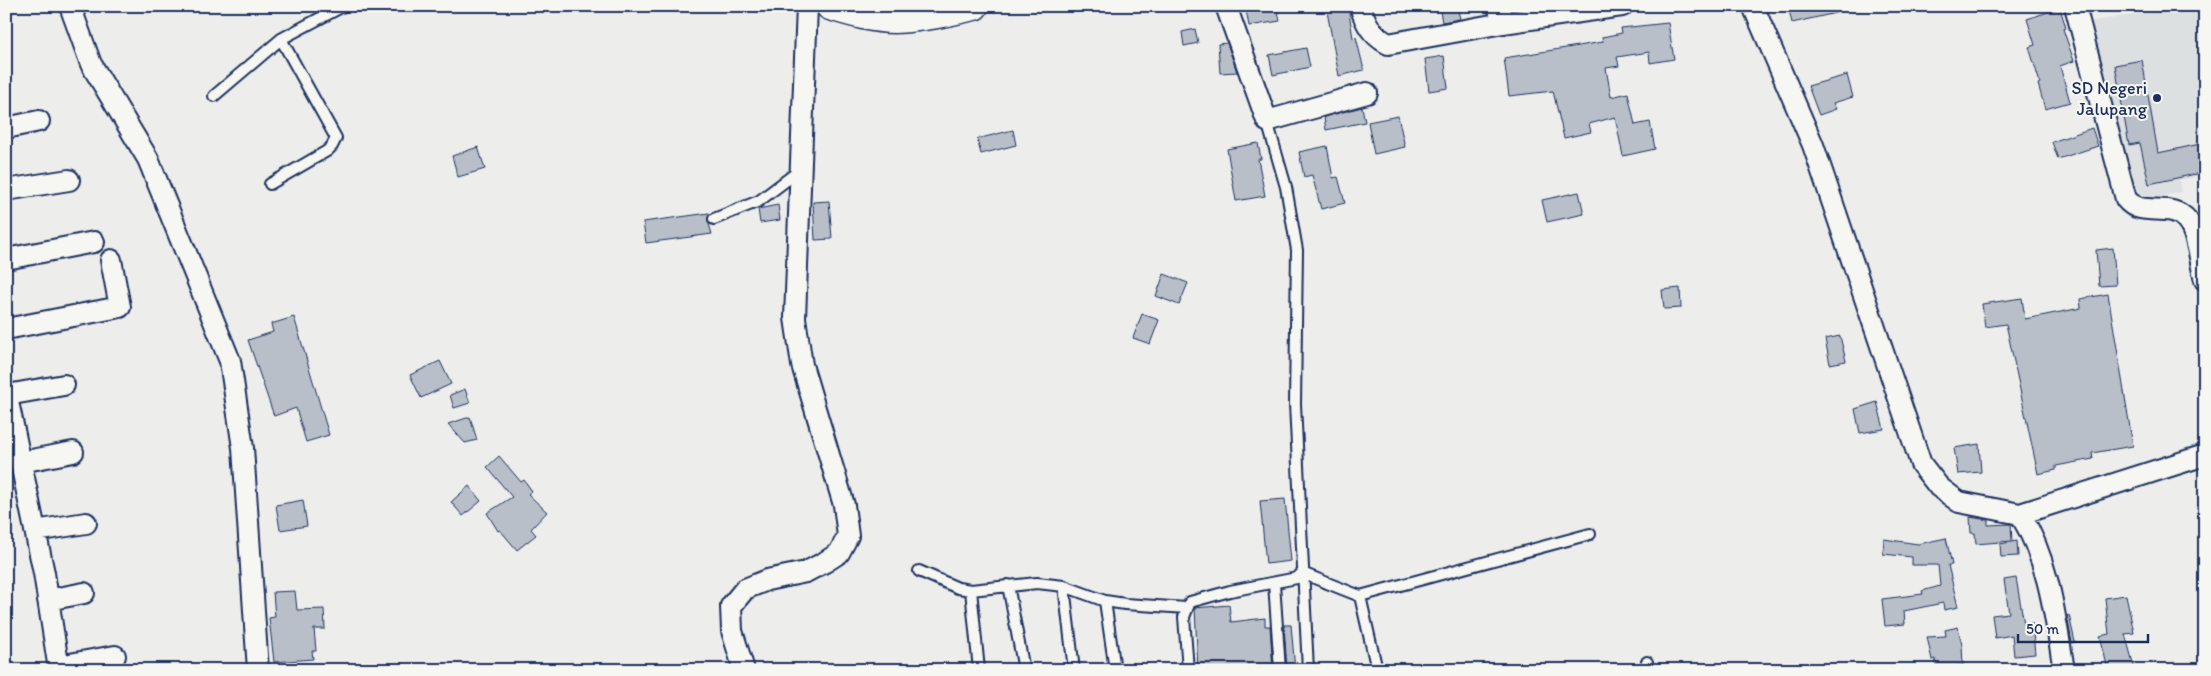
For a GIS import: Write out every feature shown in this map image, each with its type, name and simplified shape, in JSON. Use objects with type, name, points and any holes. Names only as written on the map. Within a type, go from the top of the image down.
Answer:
[{"type":"street","points":[[70,6],[91,64],[148,159],[230,361],[242,448],[258,670]]},
{"type":"street","points":[[744,670],[732,632],[731,606],[745,589],[766,580],[806,572],[825,562],[839,553],[848,536],[844,505],[802,365],[796,318],[807,6]]},
{"type":"street","points":[[830,6],[858,14],[892,19],[925,16],[974,6]]},
{"type":"street","points":[[1226,6],[1267,121],[1367,93]]},
{"type":"street","points":[[1360,6],[1366,25],[1375,37],[1388,44],[1500,15],[1622,6]]},
{"type":"street","points":[[1753,6],[1813,145],[1921,464],[1939,487],[1959,502],[2020,514],[2205,455]]},
{"type":"street","points":[[2075,6],[2126,199],[2131,205],[2142,209],[2170,210],[2179,213],[2187,220],[2205,280]]},
{"type":"street","points":[[6,128],[39,121]]},
{"type":"street","points":[[6,190],[69,180]]},
{"type":"street","points":[[6,259],[94,242]]},
{"type":"street","points":[[6,328],[120,307],[111,260]]},
{"type":"street","points":[[64,385],[7,394],[35,531],[59,668],[115,656]]},
{"type":"street","points":[[21,462],[73,452]]},
{"type":"street","points":[[2020,514],[2030,531],[2044,565],[2064,670]]},
{"type":"street","points":[[35,531],[86,522]]},
{"type":"street","points":[[48,600],[84,593]]},
{"type":"lane","points":[[214,96],[281,39],[343,6]]},
{"type":"lane","points":[[270,184],[327,150],[332,146],[336,138],[281,39]]},
{"type":"lane","points":[[1267,121],[1286,187],[1297,250],[1295,404],[1308,670]]},
{"type":"lane","points":[[714,219],[759,201],[800,170]]},
{"type":"lane","points":[[1302,573],[1360,596],[1590,534]]},
{"type":"lane","points":[[919,571],[947,584],[971,590],[1037,583],[1064,586],[1105,601],[1187,608]]},
{"type":"lane","points":[[1188,670],[1184,617],[1190,602],[1207,596],[1297,578],[1302,573]]},
{"type":"lane","points":[[1274,583],[1280,670]]},
{"type":"lane","points":[[1008,585],[1024,670]]},
{"type":"lane","points":[[1064,586],[1074,670]]},
{"type":"lane","points":[[971,590],[979,670]]},
{"type":"lane","points":[[1360,596],[1376,670]]},
{"type":"lane","points":[[1105,601],[1115,670]]},
{"type":"shaded area","name":"SD Negeri Jalupang","points":[[2191,6],[2205,6],[2205,175],[2179,180],[2181,192],[2139,202],[2087,22]]},
{"type":"building","points":[[1277,6],[1280,21],[1249,26],[1246,10]]},
{"type":"building","points":[[1326,6],[1348,6],[1353,38],[1356,37],[1364,70],[1339,76]]},
{"type":"building","points":[[1439,6],[1457,6],[1460,19],[1442,22]]},
{"type":"building","points":[[1788,6],[1840,6],[1840,12],[1792,23]]},
{"type":"building","points":[[2060,8],[2066,28],[2063,29],[2074,61],[2060,66],[2070,102],[2045,109],[2038,84],[2040,83],[2029,47],[2035,45],[2027,19]]},
{"type":"building","points":[[1668,23],[1674,59],[1650,63],[1649,52],[1617,57],[1619,66],[1606,68],[1611,97],[1628,93],[1635,125],[1650,122],[1655,149],[1623,156],[1615,117],[1589,124],[1591,132],[1564,138],[1553,91],[1509,96],[1504,58],[1603,42],[1602,37],[1622,33],[1621,28]]},
{"type":"building","points":[[1195,29],[1198,43],[1184,46],[1182,32]]},
{"type":"building","points":[[1227,43],[1237,72],[1220,73],[1218,44]]},
{"type":"building","points":[[1306,48],[1310,67],[1273,75],[1269,55]]},
{"type":"building","points":[[1444,56],[1448,88],[1429,91],[1425,59]]},
{"type":"building","points":[[2142,60],[2158,153],[2205,143],[2205,172],[2149,184],[2140,143],[2129,145],[2115,65]]},
{"type":"building","points":[[1847,75],[1853,97],[1833,103],[1836,109],[1819,115],[1808,86]]},
{"type":"building","points":[[1362,107],[1365,122],[1326,130],[1324,117]]},
{"type":"building","points":[[1398,116],[1405,147],[1374,154],[1368,122]]},
{"type":"building","points":[[2092,128],[2098,146],[2058,159],[2052,142]]},
{"type":"building","points":[[1013,130],[1016,145],[981,154],[977,139]]},
{"type":"building","points":[[1258,143],[1261,159],[1258,159],[1265,196],[1236,201],[1227,149]]},
{"type":"building","points":[[1327,146],[1333,178],[1338,177],[1345,203],[1321,209],[1312,175],[1304,177],[1299,152]]},
{"type":"building","points":[[478,147],[485,169],[458,177],[452,156]]},
{"type":"building","points":[[1579,192],[1584,214],[1547,222],[1542,200]]},
{"type":"building","points":[[829,201],[832,239],[815,240],[813,202]]},
{"type":"building","points":[[778,205],[780,220],[760,223],[758,209]]},
{"type":"building","points":[[709,213],[708,221],[712,234],[646,243],[643,222]]},
{"type":"building","points":[[2113,248],[2116,285],[2099,286],[2096,250]]},
{"type":"building","points":[[1164,274],[1188,283],[1179,305],[1156,296]]},
{"type":"building","points":[[1680,288],[1681,308],[1664,309],[1662,290]]},
{"type":"building","points":[[2108,294],[2133,446],[2092,453],[2093,459],[2056,466],[2056,470],[2038,474],[2006,324],[1985,327],[1982,304],[2022,298],[2025,319],[2081,308],[2080,299]]},
{"type":"building","points":[[1142,314],[1159,320],[1150,344],[1133,338]]},
{"type":"building","points":[[294,317],[329,435],[306,442],[296,408],[274,416],[248,340],[273,332],[271,324]]},
{"type":"building","points":[[1840,336],[1846,361],[1830,364],[1825,339]]},
{"type":"building","points":[[440,361],[451,384],[421,398],[410,375]]},
{"type":"building","points":[[465,389],[470,403],[454,408],[450,395]]},
{"type":"building","points":[[1877,402],[1884,429],[1860,433],[1855,409]]},
{"type":"building","points":[[470,417],[477,440],[465,443],[448,424]]},
{"type":"building","points":[[1979,444],[1981,472],[1958,474],[1954,448]]},
{"type":"building","points":[[499,456],[521,482],[524,480],[532,491],[528,494],[547,512],[531,529],[536,535],[517,550],[500,530],[498,531],[487,513],[512,497],[487,467]]},
{"type":"building","points":[[469,486],[481,501],[463,516],[451,502]]},
{"type":"building","points":[[1285,499],[1291,561],[1266,564],[1260,501]]},
{"type":"building","points":[[303,500],[307,526],[280,530],[276,505]]},
{"type":"building","points":[[1970,517],[1988,520],[1988,525],[2011,524],[2012,541],[1976,544],[1975,533],[1971,533]]},
{"type":"building","points":[[1946,538],[1952,565],[1948,565],[1958,607],[1944,610],[1943,603],[1904,611],[1905,624],[1885,626],[1882,599],[1923,594],[1922,591],[1940,586],[1938,565],[1912,565],[1912,557],[1883,554],[1884,539],[1918,544]]},
{"type":"building","points":[[2017,541],[2018,556],[2001,557],[2000,544]]},
{"type":"building","points":[[2016,578],[2024,624],[2032,623],[2035,654],[2014,656],[2012,635],[1995,638],[1992,615],[2009,613],[2004,580]]},
{"type":"building","points":[[295,591],[297,610],[324,609],[325,629],[314,629],[316,651],[312,651],[313,659],[274,662],[269,618],[275,617],[273,592]]},
{"type":"building","points":[[2126,595],[2134,633],[2125,634],[2135,670],[2108,670],[2100,636],[2109,634],[2105,598]]},
{"type":"building","points":[[1229,605],[1231,622],[1265,618],[1265,626],[1270,626],[1273,670],[1198,670],[1195,608]]},
{"type":"building","points":[[2069,615],[2075,642],[2072,643],[2067,616]]},
{"type":"building","points":[[1284,625],[1291,625],[1295,670],[1287,670]]},
{"type":"building","points":[[1958,627],[1962,645],[1963,665],[1937,670],[1935,659],[1932,660],[1927,637],[1946,636],[1945,630]]},
{"type":"place","name":"SD Negeri Jalupang","points":[[2157,98]]}]
